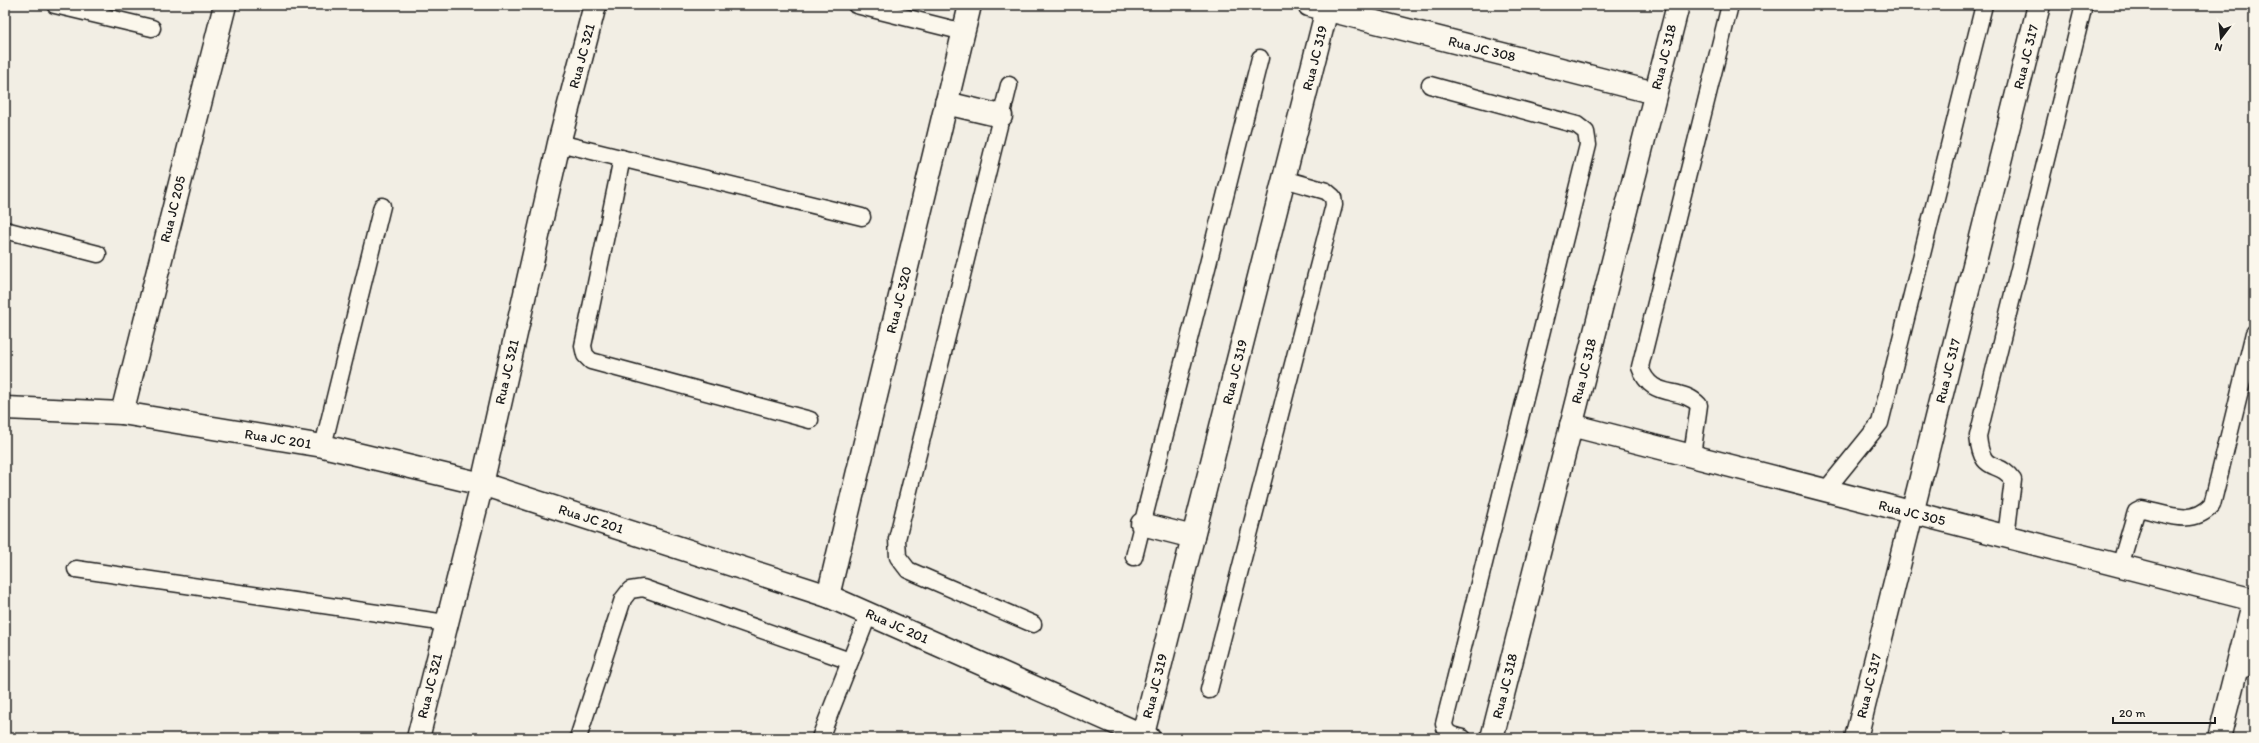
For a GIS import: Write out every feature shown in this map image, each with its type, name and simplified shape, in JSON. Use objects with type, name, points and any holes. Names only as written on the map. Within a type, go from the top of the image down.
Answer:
[{"type":"street","name":"Rua JC 205","points":[[122,413],[225,5]]},
{"type":"street","name":"Rua JC 321","points":[[418,738],[482,484],[559,143],[595,5]]},
{"type":"street","name":"Rua JC 320","points":[[828,596],[970,5]]},
{"type":"street","name":"Rua JC 318","points":[[1492,738],[1678,5]]},
{"type":"street","name":"Rua JC 317","points":[[1856,738],[2039,5]]},
{"type":"street","name":"Rua JC 308","points":[[1318,7],[1655,93]]},
{"type":"street","name":"Rua JC 319","points":[[1146,736],[1193,537],[1284,179],[1318,7]]},
{"type":"street","points":[[946,103],[1001,116]]},
{"type":"street","name":"Rua JC 201","points":[[5,408],[122,413],[323,446],[482,484],[828,596],[1146,736]]},
{"type":"street","name":"Rua JC 305","points":[[1571,425],[1912,514],[2254,600]]},
{"type":"street","points":[[1142,524],[1193,537]]},
{"type":"street","points":[[2219,738],[2245,669],[2254,600]]},
{"type":"lane","points":[[55,5],[152,28]]},
{"type":"lane","points":[[856,5],[915,12],[964,32]]},
{"type":"lane","points":[[1692,456],[1699,405],[1694,400],[1651,386],[1644,378],[1640,367],[1730,5]]},
{"type":"lane","points":[[1826,491],[1880,423],[1984,5]]},
{"type":"lane","points":[[2006,537],[2013,480],[2010,475],[1987,464],[1980,453],[1978,436],[2084,5]]},
{"type":"lane","points":[[1134,557],[1260,58]]},
{"type":"lane","points":[[1430,84],[1577,125],[1586,132],[1588,145],[1444,724],[1445,730],[1451,735],[1463,738]]},
{"type":"lane","points":[[1009,85],[897,539],[898,557],[908,570],[1033,624]]},
{"type":"lane","points":[[559,143],[862,217]]},
{"type":"lane","points":[[622,158],[583,346],[585,355],[591,361],[810,420]]},
{"type":"lane","points":[[1210,690],[1334,205],[1333,197],[1326,191],[1284,179]]},
{"type":"lane","points":[[323,446],[382,206]]},
{"type":"lane","points":[[5,230],[98,254]]},
{"type":"lane","points":[[2120,566],[2136,512],[2142,509],[2186,519],[2204,514],[2212,505],[2254,333]]},
{"type":"lane","points":[[76,569],[446,623]]},
{"type":"lane","points":[[578,738],[623,599],[630,590],[643,588],[850,661]]},
{"type":"lane","points":[[820,738],[869,613]]}]
